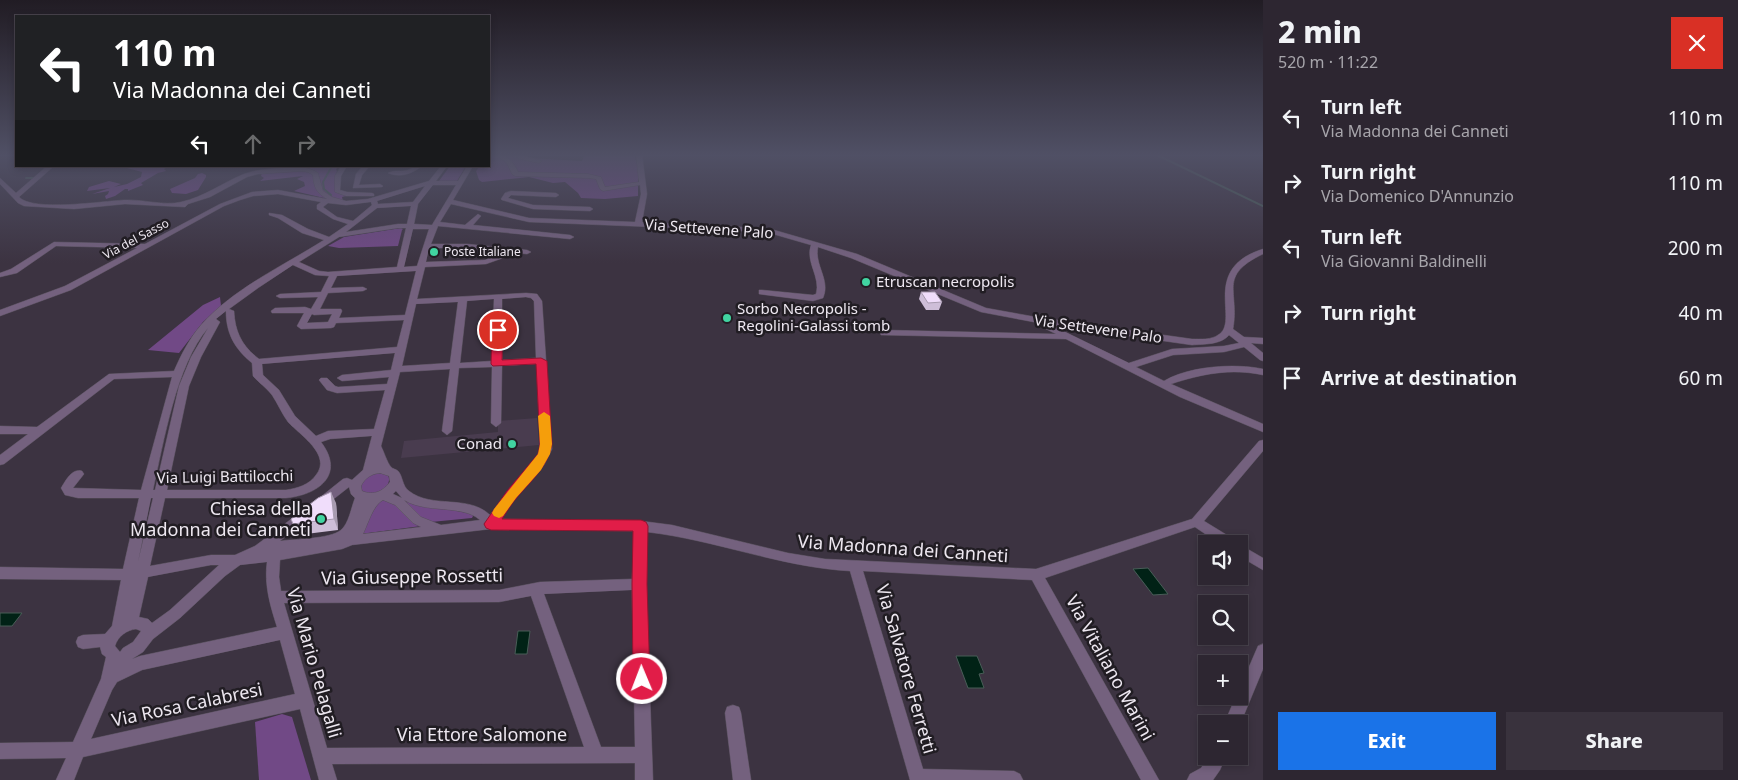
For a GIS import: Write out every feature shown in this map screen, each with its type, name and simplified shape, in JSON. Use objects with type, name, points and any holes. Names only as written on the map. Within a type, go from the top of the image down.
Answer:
[{"type":"street","points":[[9,190],[24,204],[74,207],[125,202],[179,205],[233,200]]},
{"type":"street","points":[[15,197],[23,190]]},
{"type":"street","points":[[179,205],[219,190]]},
{"type":"street","name":"Via del Sasso","points":[[0,313],[64,290],[233,200],[259,192],[277,190]]},
{"type":"street","name":"Via del Sasso","points":[[284,190],[327,201],[374,203]]},
{"type":"street","points":[[319,190],[342,202]]},
{"type":"street","points":[[337,190],[362,195],[392,194]]},
{"type":"street","points":[[120,631],[145,494],[177,374],[187,353],[213,318],[256,286],[354,223],[374,203],[404,190]]},
{"type":"street","points":[[400,270],[415,204],[425,190]]},
{"type":"street","points":[[438,529],[420,522],[399,502],[379,496],[361,496],[355,490],[356,484],[368,472],[396,371],[419,266],[435,226],[456,190]]},
{"type":"street","points":[[638,224],[644,200],[643,190]]},
{"type":"street","points":[[556,195],[511,192],[504,199],[528,206],[590,209]]},
{"type":"street","points":[[327,201],[318,207],[334,217],[354,223]]},
{"type":"street","name":"Via Settevene Palo","points":[[451,202],[531,220],[759,230],[787,235],[859,258],[970,305],[1036,320],[1192,342],[1216,340],[1224,336],[1229,330]]},
{"type":"street","points":[[374,203],[415,204]]},
{"type":"street","points":[[556,221],[562,208]]},
{"type":"street","points":[[271,214],[279,216],[305,231],[333,238],[394,227],[435,226],[570,237]]},
{"type":"street","points":[[466,228],[478,216]]},
{"type":"street","points":[[508,232],[519,218]]},
{"type":"street","points":[[523,233],[531,220]]},
{"type":"street","points":[[0,275],[13,272],[54,244],[148,246]]},
{"type":"street","points":[[762,292],[810,298],[820,296],[821,280],[812,255],[815,244]]},
{"type":"street","points":[[426,246],[486,248],[528,252]]},
{"type":"street","points":[[476,263],[478,256],[486,248]]},
{"type":"street","points":[[1263,251],[1240,264],[1232,274],[1229,330],[1263,358]]},
{"type":"street","points":[[294,263],[320,273],[334,274],[476,263],[494,260],[515,252]]},
{"type":"street","points":[[121,654],[108,649],[120,631],[144,571],[158,495],[189,371],[212,328],[230,311],[294,263]]},
{"type":"street","points":[[275,311],[304,310],[312,312],[338,311],[331,324],[301,326],[312,312],[334,274]]},
{"type":"street","points":[[280,296],[363,289]]},
{"type":"street","points":[[368,472],[387,470],[394,474],[400,492],[410,499],[473,510],[484,516],[491,524],[511,494],[537,466],[544,454],[546,444],[537,299],[528,295],[412,302]]},
{"type":"street","points":[[496,423],[498,296]]},
{"type":"street","points":[[447,431],[463,299]]},
{"type":"street","points":[[230,311],[230,326],[234,339],[243,351],[257,362],[400,350]]},
{"type":"street","points":[[334,319],[409,315]]},
{"type":"street","points":[[1036,320],[1203,404],[1263,428]]},
{"type":"street","points":[[884,333],[1070,338]]},
{"type":"street","points":[[1127,367],[1168,353],[1224,349],[1243,342],[1263,341]]},
{"type":"street","points":[[342,378],[396,371],[541,361]]},
{"type":"street","points":[[257,362],[258,376],[274,390],[292,418],[315,441],[328,435],[379,432]]},
{"type":"street","points":[[1168,382],[1191,374],[1217,371],[1254,370],[1263,372]]},
{"type":"street","points":[[3,457],[112,376],[177,374]]},
{"type":"street","points":[[324,380],[330,387],[337,390],[391,387]]},
{"type":"street","points":[[0,430],[39,431]]},
{"type":"street","name":"Via Luigi Battilocchi","points":[[78,474],[68,486],[69,492],[78,494],[158,495],[282,494],[302,491],[318,481],[325,469],[324,455],[315,441]]},
{"type":"street","points":[[1216,535],[1196,522],[1263,444]]},
{"type":"street","points":[[375,446],[387,470]]},
{"type":"street","points":[[65,779],[121,654],[141,644],[148,631],[171,617],[216,576],[238,560],[260,550],[348,482]]},
{"type":"street","points":[[0,573],[129,575],[216,560],[249,560],[342,544],[350,540],[358,532],[366,512],[379,496],[391,490],[396,482]]},
{"type":"street","points":[[260,550],[331,540],[342,536],[349,530],[361,496]]},
{"type":"street","name":"Via Madonna dei Canneti","points":[[350,540],[491,524],[641,526],[680,532],[798,560],[855,566],[1036,575],[1196,522]]},
{"type":"street","points":[[641,526],[639,584],[644,780]]},
{"type":"street","name":"Via Mario Pelagalli","points":[[274,555],[272,577],[275,597],[328,780]]},
{"type":"street","points":[[1248,555],[1263,565]]},
{"type":"street","name":"Via Salvatore Ferretti","points":[[855,566],[918,778],[1014,780]]},
{"type":"street","name":"Via Vitaliano Marini","points":[[1036,575],[1150,780]]},
{"type":"street","name":"Via Giuseppe Rossetti","points":[[275,597],[499,596],[535,589],[639,584]]},
{"type":"street","points":[[535,589],[595,754]]},
{"type":"street","points":[[82,642],[120,631],[141,622],[148,631]]},
{"type":"street","points":[[108,681],[140,663],[285,632]]},
{"type":"street","points":[[1236,715],[1263,651]]},
{"type":"street","name":"Via Rosa Calabresi","points":[[0,751],[78,750],[304,700]]},
{"type":"street","points":[[733,713],[742,780]]},
{"type":"street","name":"Via Ettore Salomone","points":[[321,756],[643,755]]},
{"type":"street","points":[[1196,780],[1204,777],[1211,771],[1214,765]]},
{"type":"shaded area","points":[[103,190],[123,190],[106,199],[105,196],[109,191],[92,194]]},
{"type":"shaded area","points":[[171,190],[197,190],[186,194],[172,193]]},
{"type":"shaded area","points":[[339,190],[346,196],[342,197],[343,201],[337,201],[294,191]]},
{"type":"shaded area","points":[[575,190],[638,190],[638,196],[605,199],[581,198]]},
{"type":"shaded area","points":[[403,229],[398,246],[339,248],[328,246],[344,237]]},
{"type":"shaded area","points":[[220,297],[221,306],[203,322],[179,353],[148,350],[203,305]]},
{"type":"shaded area","points":[[537,418],[539,445],[401,458],[404,441],[498,432],[498,421]]},
{"type":"shaded area","points":[[380,472],[388,475],[389,481],[386,487],[375,494],[362,492],[360,483],[366,477]]},
{"type":"shaded area","points":[[385,499],[421,526],[361,534],[377,502]]},
{"type":"shaded area","points":[[409,501],[472,514],[473,516],[472,518],[431,522],[423,520],[406,503]]},
{"type":"shaded area","points":[[1148,568],[1168,594],[1153,595],[1133,569]]},
{"type":"shaded area","points":[[0,613],[22,613],[12,626],[0,626]]},
{"type":"shaded area","points":[[518,631],[530,631],[527,654],[515,654]]},
{"type":"shaded area","points":[[956,656],[977,656],[984,673],[979,674],[984,688],[968,688]]},
{"type":"shaded area","points":[[282,714],[292,717],[311,780],[259,780],[255,722]]},
{"type":"building","points":[[921,292],[935,292],[942,302],[928,303]]},
{"type":"building","points":[[331,492],[334,519],[293,524],[291,519],[318,498]]},
{"type":"waterway","points":[[326,190],[331,195]]},
{"type":"waterway","points":[[1231,190],[1263,206]]},
{"type":"slow traffic","points":[[499,513],[511,494],[528,477],[544,454],[546,449],[544,416]]},
{"type":"place","name":"Poste Italiane","points":[[434,252]]},
{"type":"place","name":"Etruscan necropolis","points":[[866,282]]},
{"type":"place","name":"Sorbo Necropolis - Regolini-Galassi tomb","points":[[727,318]]},
{"type":"place","name":"Conad","points":[[512,444]]},
{"type":"place","name":"Chiesa della Madonna dei Canneti","points":[[321,519]]},
{"type":"route","points":[[498,330],[497,364],[541,361],[546,449],[540,462],[511,494],[491,524],[615,524],[641,526],[639,584],[642,679]]}]
